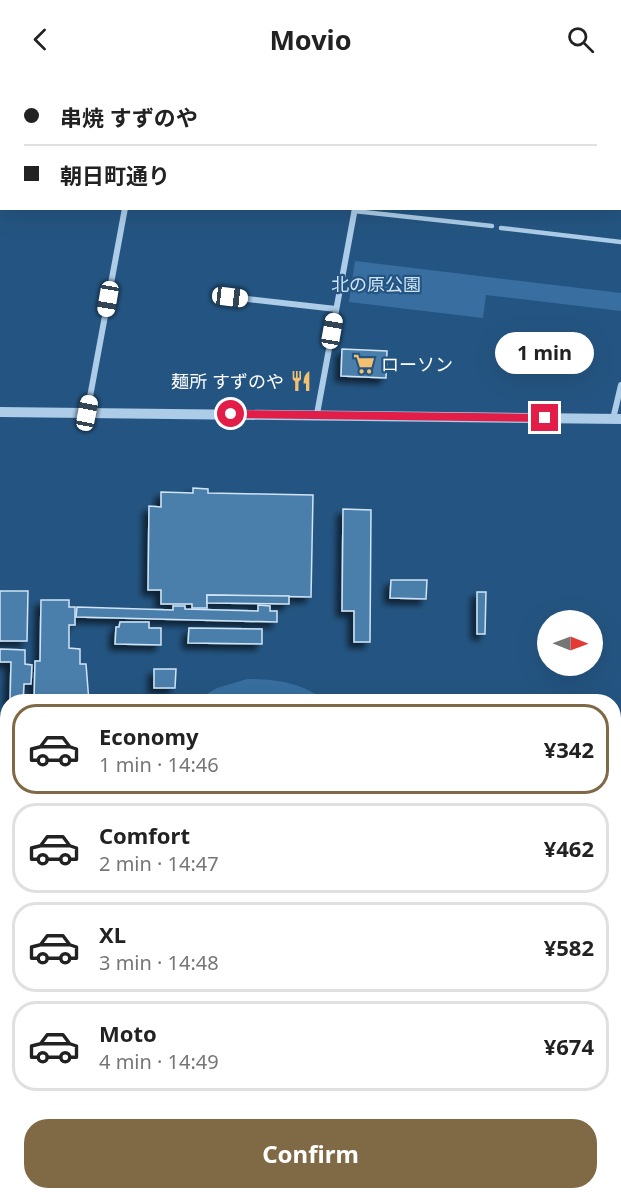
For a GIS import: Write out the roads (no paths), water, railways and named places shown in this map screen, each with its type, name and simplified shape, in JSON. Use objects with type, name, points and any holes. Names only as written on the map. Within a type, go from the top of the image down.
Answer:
[{"type":"street","points":[[87,413],[125,210]]},
{"type":"street","points":[[317,414],[354,210]]},
{"type":"street","points":[[230,297],[336,309]]},
{"type":"street","points":[[0,412],[617,419],[621,385]]},
{"type":"lane","points":[[354,210],[492,226]]},
{"type":"lane","points":[[501,228],[621,242]]},
{"type":"place","name":"ローソン","points":[[364,364]]},
{"type":"place","name":"麺所 すずのや","points":[[301,381]]},
{"type":"park label","name":"北の原公園","points":[[376,284]]}]
